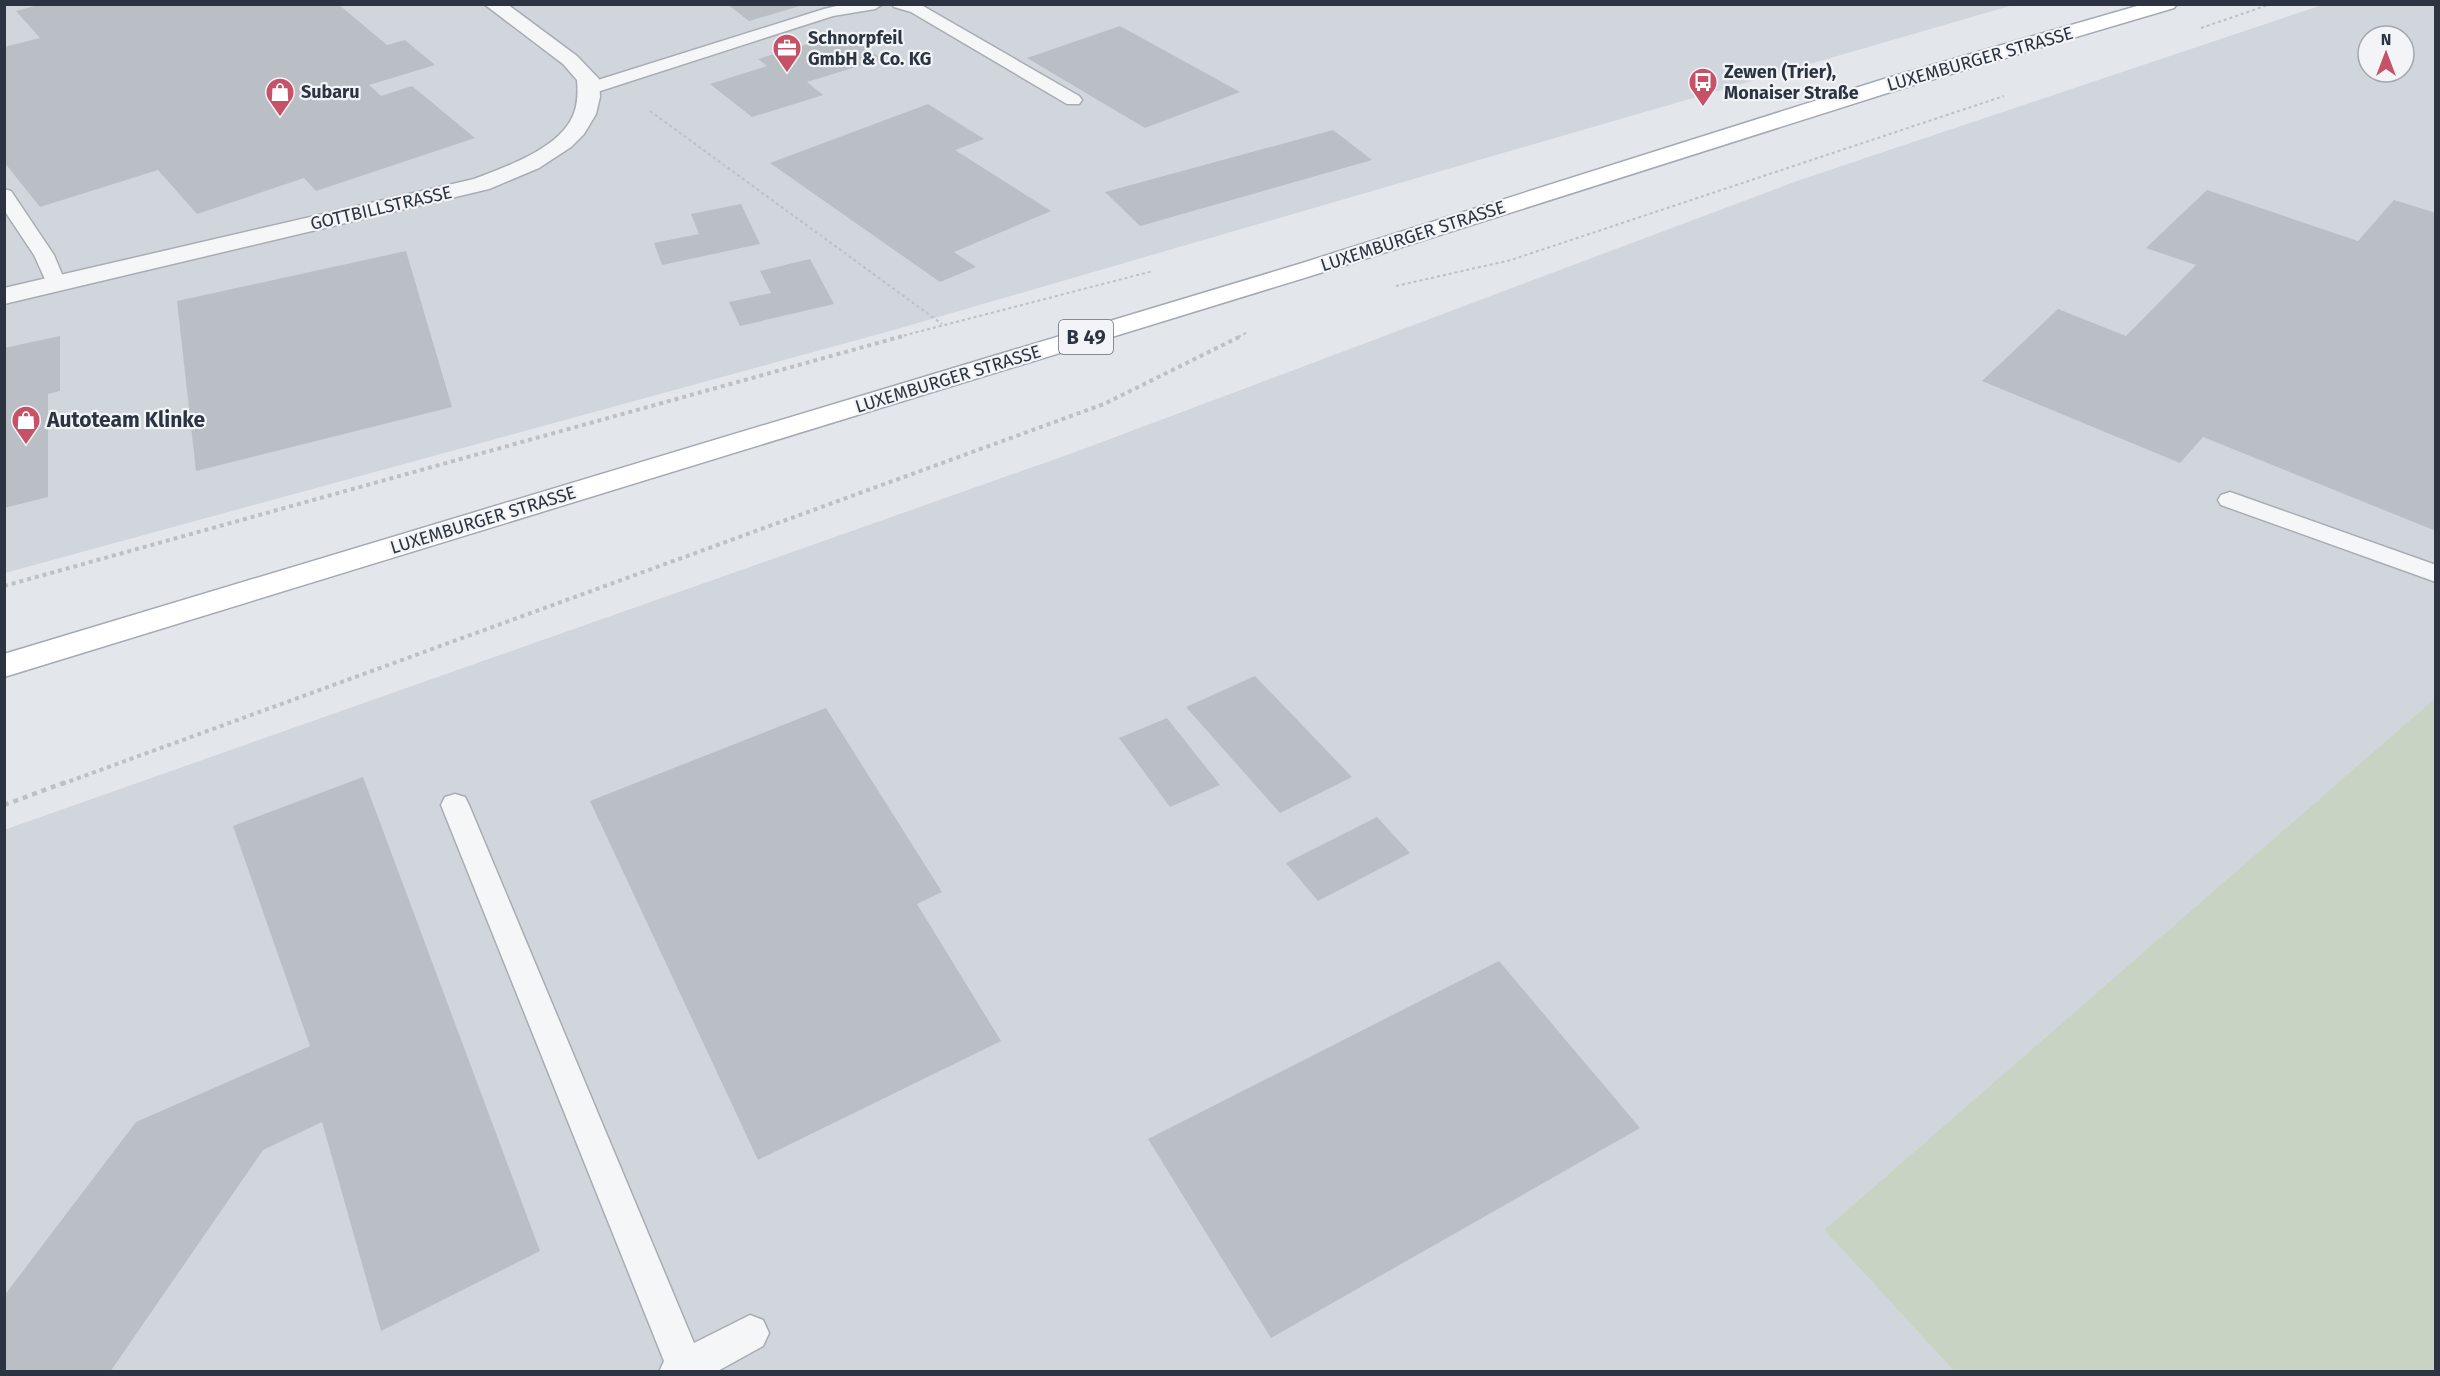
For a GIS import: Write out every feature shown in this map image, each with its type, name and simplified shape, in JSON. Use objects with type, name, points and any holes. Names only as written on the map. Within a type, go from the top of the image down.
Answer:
[{"type":"main road","name":"LUXEMBURGER STRASSE","points":[[4,666],[1297,272],[1892,84],[2167,4]]},
{"type":"street","points":[[494,4],[570,60],[588,79],[588,89]]},
{"type":"street","name":"GOTTBILLSTRASSE","points":[[4,296],[481,184],[528,165],[566,142],[583,118],[589,99],[588,89]]},
{"type":"lane","points":[[588,89],[830,12],[875,4]]},
{"type":"lane","points":[[900,4],[917,9],[1073,99]]},
{"type":"lane","points":[[4,195],[44,255],[56,284]]},
{"type":"lane","points":[[2230,500],[2436,574]]},
{"type":"lane","points":[[455,805],[681,1370],[750,1333]]},
{"type":"path","points":[[2195,31],[2271,4]]},
{"type":"path","points":[[1395,286],[1511,260],[2007,95]]},
{"type":"path","points":[[4,586],[942,325],[636,100],[583,118]]},
{"type":"path","points":[[4,805],[1104,405],[1252,330]]},
{"type":"shaded area","points":[[5,5],[2013,5],[890,331],[5,573]]},
{"type":"shaded area","points":[[2322,5],[2435,5],[2435,698],[1824,1230],[1954,1371],[5,1371],[4,830],[1070,454],[1797,181]]},
{"type":"green space","points":[[2435,698],[2435,1371],[1954,1371],[1824,1230]]},
{"type":"building","name":"Subaru","points":[[42,4],[338,4],[387,45],[405,40],[435,65],[369,85],[381,96],[412,86],[475,138],[316,191],[304,178],[197,214],[158,170],[40,207],[4,162],[4,47],[40,38],[16,11]]},
{"type":"building","points":[[727,4],[802,4],[803,5],[749,21]]},
{"type":"building","points":[[1120,26],[1240,92],[1145,128],[1027,58]]},
{"type":"building","name":"Schnorpfeil GmbH & Co. KG","points":[[845,33],[882,59],[807,82],[823,95],[752,117],[710,84],[767,66],[758,59]]},
{"type":"building","points":[[928,104],[984,139],[955,150],[1051,211],[954,252],[976,267],[940,282],[770,163]]},
{"type":"building","points":[[1333,130],[1372,160],[1140,226],[1105,192]]},
{"type":"building","points":[[2207,190],[2358,241],[2394,200],[2436,213],[2436,531],[2203,437],[2180,463],[1982,381],[2058,309],[2126,336],[2196,265],[2146,248]]},
{"type":"building","points":[[741,204],[760,244],[662,265],[654,243],[699,234],[691,214]]},
{"type":"building","points":[[406,251],[452,407],[196,471],[177,301]]},
{"type":"building","points":[[810,259],[834,304],[740,326],[729,302],[771,293],[760,271]]},
{"type":"building","name":"Autoteam Klinke","points":[[60,336],[60,391],[48,394],[48,497],[4,508],[4,348]]},
{"type":"building","points":[[1255,676],[1352,777],[1280,813],[1186,707]]},
{"type":"building","points":[[826,708],[942,892],[917,904],[1001,1041],[758,1160],[590,801]]},
{"type":"building","points":[[1167,718],[1220,785],[1170,807],[1119,738]]},
{"type":"building","points":[[363,777],[540,1251],[381,1331],[322,1122],[263,1150],[110,1372],[4,1372],[4,1296],[136,1122],[310,1046],[233,826]]},
{"type":"building","points":[[1377,817],[1410,853],[1318,901],[1286,863]]},
{"type":"building","points":[[1499,961],[1640,1128],[1271,1338],[1148,1139]]},
{"type":"place","name":"Schnorpfeil GmbH & Co. KG","points":[[787,74]]},
{"type":"place","name":"Zewen (Trier), Monaiser Straße","points":[[1703,108]]},
{"type":"place","name":"Subaru","points":[[280,118]]},
{"type":"place","name":"Autoteam Klinke","points":[[26,446]]}]
